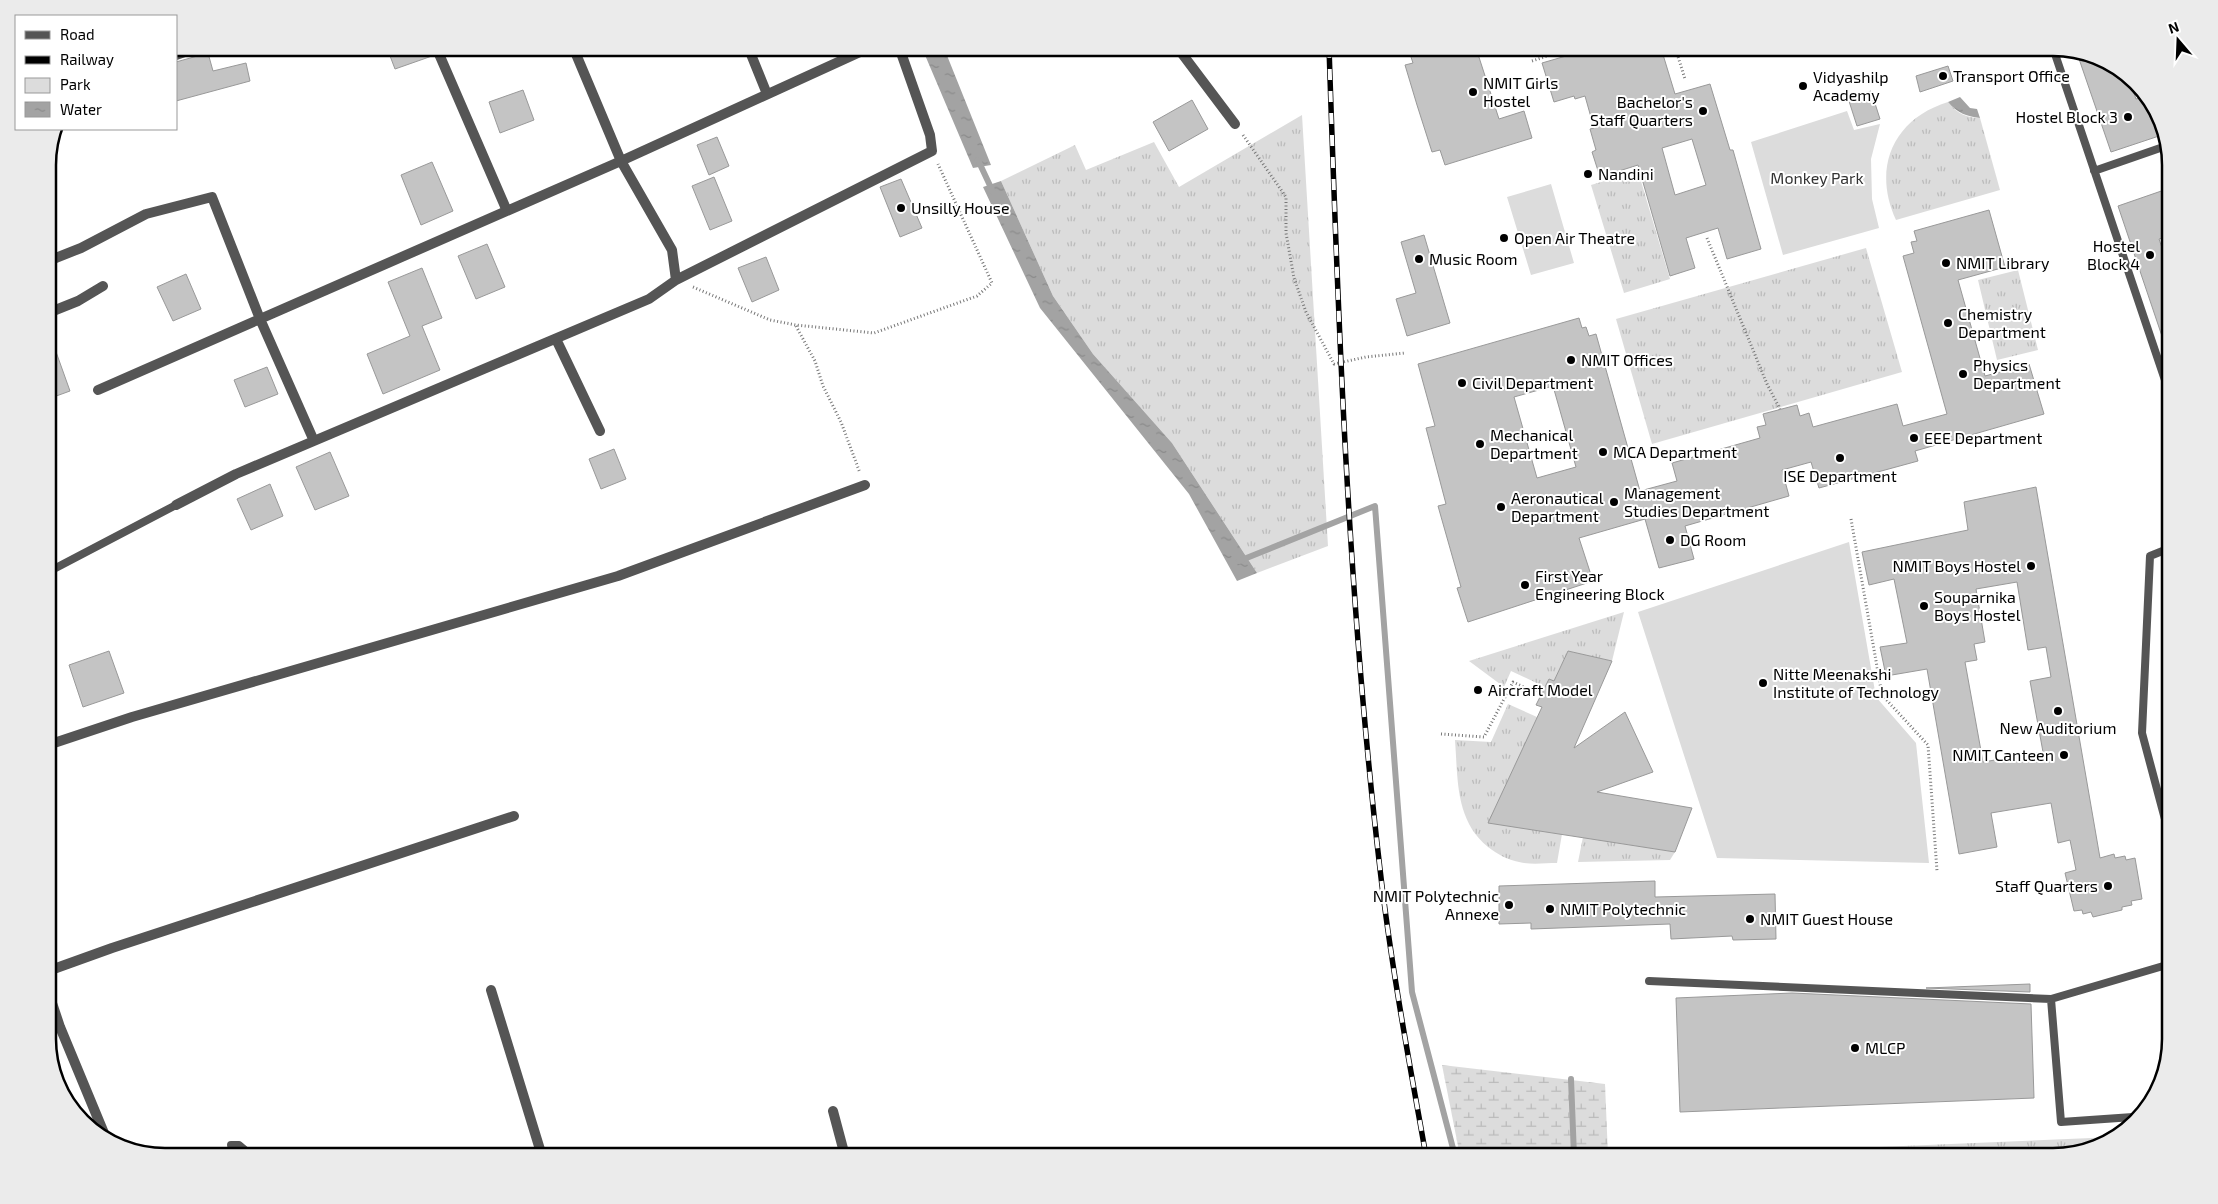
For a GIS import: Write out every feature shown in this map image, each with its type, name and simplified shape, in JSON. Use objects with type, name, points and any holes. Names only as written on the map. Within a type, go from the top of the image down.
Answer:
[{"type":"street","points":[[440,56],[507,210]]},
{"type":"street","points":[[576,56],[621,160],[672,250],[676,280]]},
{"type":"street","points":[[751,56],[768,94]]},
{"type":"street","points":[[98,390],[853,56]]},
{"type":"street","points":[[176,505],[236,474],[649,299],[676,280],[932,151],[930,135],[903,56]]},
{"type":"street","points":[[1183,56],[1235,124]]},
{"type":"street","points":[[56,258],[81,248],[146,214],[212,197],[260,319],[314,441]]},
{"type":"street","points":[[56,310],[78,301],[104,286]]},
{"type":"street","points":[[556,339],[600,431]]},
{"type":"street","points":[[56,742],[132,717],[618,576],[865,485]]},
{"type":"street","points":[[56,968],[514,816]]},
{"type":"street","points":[[490,990],[539,1148]]},
{"type":"street","points":[[56,1015],[101,1126]]},
{"type":"street","points":[[834,1111],[843,1148]]},
{"type":"lane","points":[[2057,56],[2162,371]]},
{"type":"lane","points":[[2094,171],[2161,148]]},
{"type":"lane","points":[[56,568],[176,505]]},
{"type":"lane","points":[[2162,551],[2150,556],[2142,733],[2162,808]]},
{"type":"lane","points":[[1649,981],[2051,999],[2162,966]]},
{"type":"lane","points":[[2051,999],[2061,1122],[2127,1118]]},
{"type":"lane","points":[[231,1145],[239,1145],[243,1148]]},
{"type":"path","points":[[1532,61],[1549,56]]},
{"type":"path","points":[[1677,56],[1684,79]]},
{"type":"path","points":[[1235,124],[1286,198],[1286,233],[1294,278],[1306,312],[1334,364],[1366,357],[1405,353]]},
{"type":"path","points":[[676,280],[770,320],[796,325],[874,333],[977,296],[992,283],[932,151]]},
{"type":"path","points":[[1707,238],[1767,384],[1780,409]]},
{"type":"path","points":[[796,325],[815,361],[823,386],[841,422],[865,485]]},
{"type":"path","points":[[1851,519],[1882,695],[1928,745],[1937,872]]},
{"type":"path","points":[[1441,734],[1484,736],[1514,682],[1541,695]]},
{"type":"green space","points":[[1948,102],[1962,114],[1980,118],[2000,190],[1896,220],[1889,201],[1886,182],[1887,164],[1892,148],[1901,133],[1913,120],[1929,110]]},
{"type":"green space","name":"Monkey Park","points":[[1847,111],[1854,130],[1880,124],[1871,159],[1872,199],[1879,228],[1783,255],[1751,142]]},
{"type":"green space","points":[[1302,115],[1328,546],[1257,573],[1172,443],[1093,354],[1053,296],[1001,181],[1075,145],[1086,170],[1154,142],[1179,187]]},
{"type":"green space","points":[[1638,171],[1670,279],[1624,293],[1591,185]]},
{"type":"green space","points":[[1551,184],[1574,263],[1531,275],[1507,197]]},
{"type":"green space","points":[[1866,248],[1902,372],[1652,444],[1616,319]]},
{"type":"green space","points":[[2018,270],[2038,350],[1997,360],[1978,280]]},
{"type":"green space","points":[[1849,542],[1876,697],[1916,743],[1929,863],[1717,858],[1638,612]]},
{"type":"green space","points":[[1624,612],[1612,661],[1568,651],[1554,681],[1549,679],[1545,687],[1511,671],[1504,687],[1469,661]]},
{"type":"green space","points":[[1508,704],[1537,717],[1562,834],[1557,863],[1524,863],[1511,860],[1499,854],[1488,847],[1477,836],[1464,812],[1458,784],[1455,740],[1491,742]]},
{"type":"green space","points":[[1583,837],[1675,852],[1670,860],[1578,862]]},
{"type":"green space","points":[[1442,1065],[1605,1084],[1608,1148],[1458,1148]]},
{"type":"green space","points":[[2097,1138],[2081,1144],[2053,1148],[1857,1148]]},
{"type":"water","points":[[925,56],[947,56],[991,165],[973,168]]},
{"type":"water","points":[[1960,97],[1970,108],[1977,109],[1980,118],[1962,113],[1948,102]]},
{"type":"water","points":[[1001,181],[1053,296],[1093,354],[1172,443],[1257,573],[1237,581],[1189,494],[1040,308],[983,187]]},
{"type":"building","points":[[197,56],[209,56],[213,71],[246,63],[250,81],[178,100],[178,61]]},
{"type":"building","points":[[390,56],[432,56],[395,69]]},
{"type":"building","name":"NMIT Girls Hostel","points":[[1411,56],[1479,56],[1499,119],[1524,111],[1532,138],[1445,165],[1440,150],[1432,152],[1417,105],[1405,65],[1413,63]]},
{"type":"building","points":[[1566,56],[1663,56],[1675,94],[1710,84],[1730,150],[1733,150],[1761,249],[1727,259],[1718,228],[1686,238],[1695,268],[1670,276],[1638,165],[1600,177],[1592,152],[1596,150],[1590,129],[1594,128],[1585,96],[1575,99],[1574,96],[1554,102],[1542,63]],"holes":[[[1692,139],[1706,185],[1675,195],[1662,148]]]},
{"type":"building","name":"Hostel Block 3","points":[[2079,60],[2101,68],[2125,83],[2133,91],[2136,99],[2138,98],[2143,105],[2156,130],[2158,136],[2111,152]]},
{"type":"building","points":[[1948,66],[1953,81],[1920,92],[1916,76]]},
{"type":"building","points":[[523,90],[534,120],[500,133],[489,102]]},
{"type":"building","points":[[1871,91],[1880,119],[1857,126],[1848,98]]},
{"type":"building","points":[[1192,100],[1208,129],[1169,151],[1153,122]]},
{"type":"building","points":[[717,137],[729,166],[709,175],[697,145]]},
{"type":"building","points":[[432,162],[453,211],[421,225],[401,175]]},
{"type":"building","points":[[714,177],[732,221],[710,230],[692,186]]},
{"type":"building","name":"Unsilly House","points":[[901,179],[922,228],[900,237],[880,187]]},
{"type":"building","name":"Hostel Block 4","points":[[2162,191],[2162,238],[2159,239],[2162,248],[2162,336],[2118,206]]},
{"type":"building","points":[[1989,210],[2005,267],[1958,280],[1985,376],[2029,364],[2044,414],[1915,451],[1918,461],[1819,488],[1811,462],[1782,470],[1789,496],[1685,526],[1694,559],[1659,568],[1645,519],[1579,538],[1593,581],[1468,622],[1457,588],[1461,587],[1438,506],[1446,504],[1426,428],[1435,426],[1418,364],[1579,318],[1582,328],[1586,327],[1589,336],[1596,334],[1640,491],[1677,481],[1672,463],[1760,438],[1757,427],[1766,425],[1763,414],[1797,405],[1800,416],[1809,413],[1813,427],[1897,404],[1903,426],[1947,414],[1903,256],[1914,253],[1911,242],[1917,241],[1914,231]],"holes":[[[1553,386],[1576,467],[1537,478],[1514,397]]]},
{"type":"building","points":[[1424,235],[1450,323],[1407,336],[1396,299],[1416,293],[1401,242]]},
{"type":"building","points":[[487,244],[505,287],[476,299],[458,256]]},
{"type":"building","points":[[766,257],[779,290],[752,302],[738,268]]},
{"type":"building","points":[[422,268],[442,318],[422,326],[440,370],[383,394],[367,354],[410,336],[388,282]]},
{"type":"building","points":[[186,274],[201,309],[173,321],[157,287]]},
{"type":"building","points":[[56,352],[70,391],[56,396]]},
{"type":"building","points":[[267,367],[278,394],[245,407],[234,380]]},
{"type":"building","points":[[614,449],[626,479],[601,489],[589,459]]},
{"type":"building","points":[[330,452],[349,496],[315,510],[296,467]]},
{"type":"building","points":[[270,484],[283,516],[251,530],[237,499]]},
{"type":"building","points":[[2036,487],[2100,858],[2114,854],[2115,858],[2125,856],[2126,860],[2135,858],[2142,899],[2131,901],[2132,905],[2122,907],[2122,910],[2093,917],[2091,912],[2083,914],[2082,910],[2074,911],[2065,873],[2076,870],[2070,840],[2058,843],[2051,803],[1991,813],[1997,847],[1959,854],[1927,669],[1886,676],[1880,647],[1907,643],[1894,579],[1869,585],[1862,552],[1968,530],[1964,502]],"holes":[[[2017,582],[2028,650],[2046,647],[2051,677],[2030,681],[2043,752],[1983,762],[1965,662],[1977,660],[1974,644],[1985,642],[1976,589]]]},
{"type":"building","points":[[109,651],[124,693],[83,707],[69,665]]},
{"type":"building","points":[[1568,651],[1612,661],[1574,748],[1625,712],[1653,772],[1597,792],[1692,808],[1675,852],[1488,823],[1542,707],[1536,705],[1549,679],[1554,681]]},
{"type":"building","points":[[1655,881],[1655,897],[1775,894],[1776,939],[1733,940],[1732,936],[1671,939],[1670,924],[1531,929],[1531,923],[1499,924],[1499,886]]},
{"type":"building","points":[[2030,984],[2030,992],[1926,988]]},
{"type":"building","name":"MLCP","points":[[1792,993],[2031,1004],[2034,1098],[1680,1112],[1676,998]]},
{"type":"waterway","points":[[978,160],[993,192]]},
{"type":"waterway","points":[[1239,561],[1375,506],[1412,992],[1453,1148]]},
{"type":"waterway","points":[[1571,1079],[1574,1148]]},
{"type":"railway","points":[[1329,56],[1346,459],[1360,664],[1384,905],[1425,1148]]},
{"type":"place","name":"Transport Office","points":[[1943,76]]},
{"type":"place","name":"Vidyashilp Academy","points":[[1803,86]]},
{"type":"place","name":"NMIT Girls Hostel","points":[[1473,92]]},
{"type":"place","name":"Bachelor's Staff Quarters","points":[[1703,111]]},
{"type":"place","name":"Hostel Block 3","points":[[2128,117]]},
{"type":"place","name":"Nandini","points":[[1588,174]]},
{"type":"place","name":"Unsilly House","points":[[901,208]]},
{"type":"place","name":"Open Air Theatre","points":[[1504,238]]},
{"type":"place","name":"Hostel Block 4","points":[[2150,255]]},
{"type":"place","name":"Music Room","points":[[1419,259]]},
{"type":"place","name":"NMIT Library","points":[[1946,263]]},
{"type":"place","name":"Chemistry Department","points":[[1948,323]]},
{"type":"place","name":"NMIT Offices","points":[[1571,360]]},
{"type":"place","name":"Physics Department","points":[[1963,374]]},
{"type":"place","name":"Civil Department","points":[[1462,383]]},
{"type":"place","name":"EEE Department","points":[[1914,438]]},
{"type":"place","name":"Mechanical Department","points":[[1480,444]]},
{"type":"place","name":"MCA Department","points":[[1603,452]]},
{"type":"place","name":"ISE Department","points":[[1840,458]]},
{"type":"place","name":"Management Studies Department","points":[[1614,502]]},
{"type":"place","name":"Aeronautical Department","points":[[1501,507]]},
{"type":"place","name":"DG Room","points":[[1670,540]]},
{"type":"place","name":"NMIT Boys Hostel","points":[[2031,566]]},
{"type":"place","name":"First Year Engineering Block","points":[[1525,585]]},
{"type":"place","name":"Souparnika Boys Hostel","points":[[1924,606]]},
{"type":"place","name":"Nitte Meenakshi Institute of Technology","points":[[1763,683]]},
{"type":"place","name":"Aircraft Model","points":[[1478,690]]},
{"type":"place","name":"New Auditorium","points":[[2058,711]]},
{"type":"place","name":"NMIT Canteen","points":[[2064,755]]},
{"type":"place","name":"Staff Quarters","points":[[2108,886]]},
{"type":"place","name":"NMIT Polytechnic Annexe","points":[[1509,905]]},
{"type":"place","name":"NMIT Polytechnic","points":[[1550,909]]},
{"type":"place","name":"NMIT Guest House","points":[[1750,919]]},
{"type":"place","name":"MLCP","points":[[1855,1048]]}]
